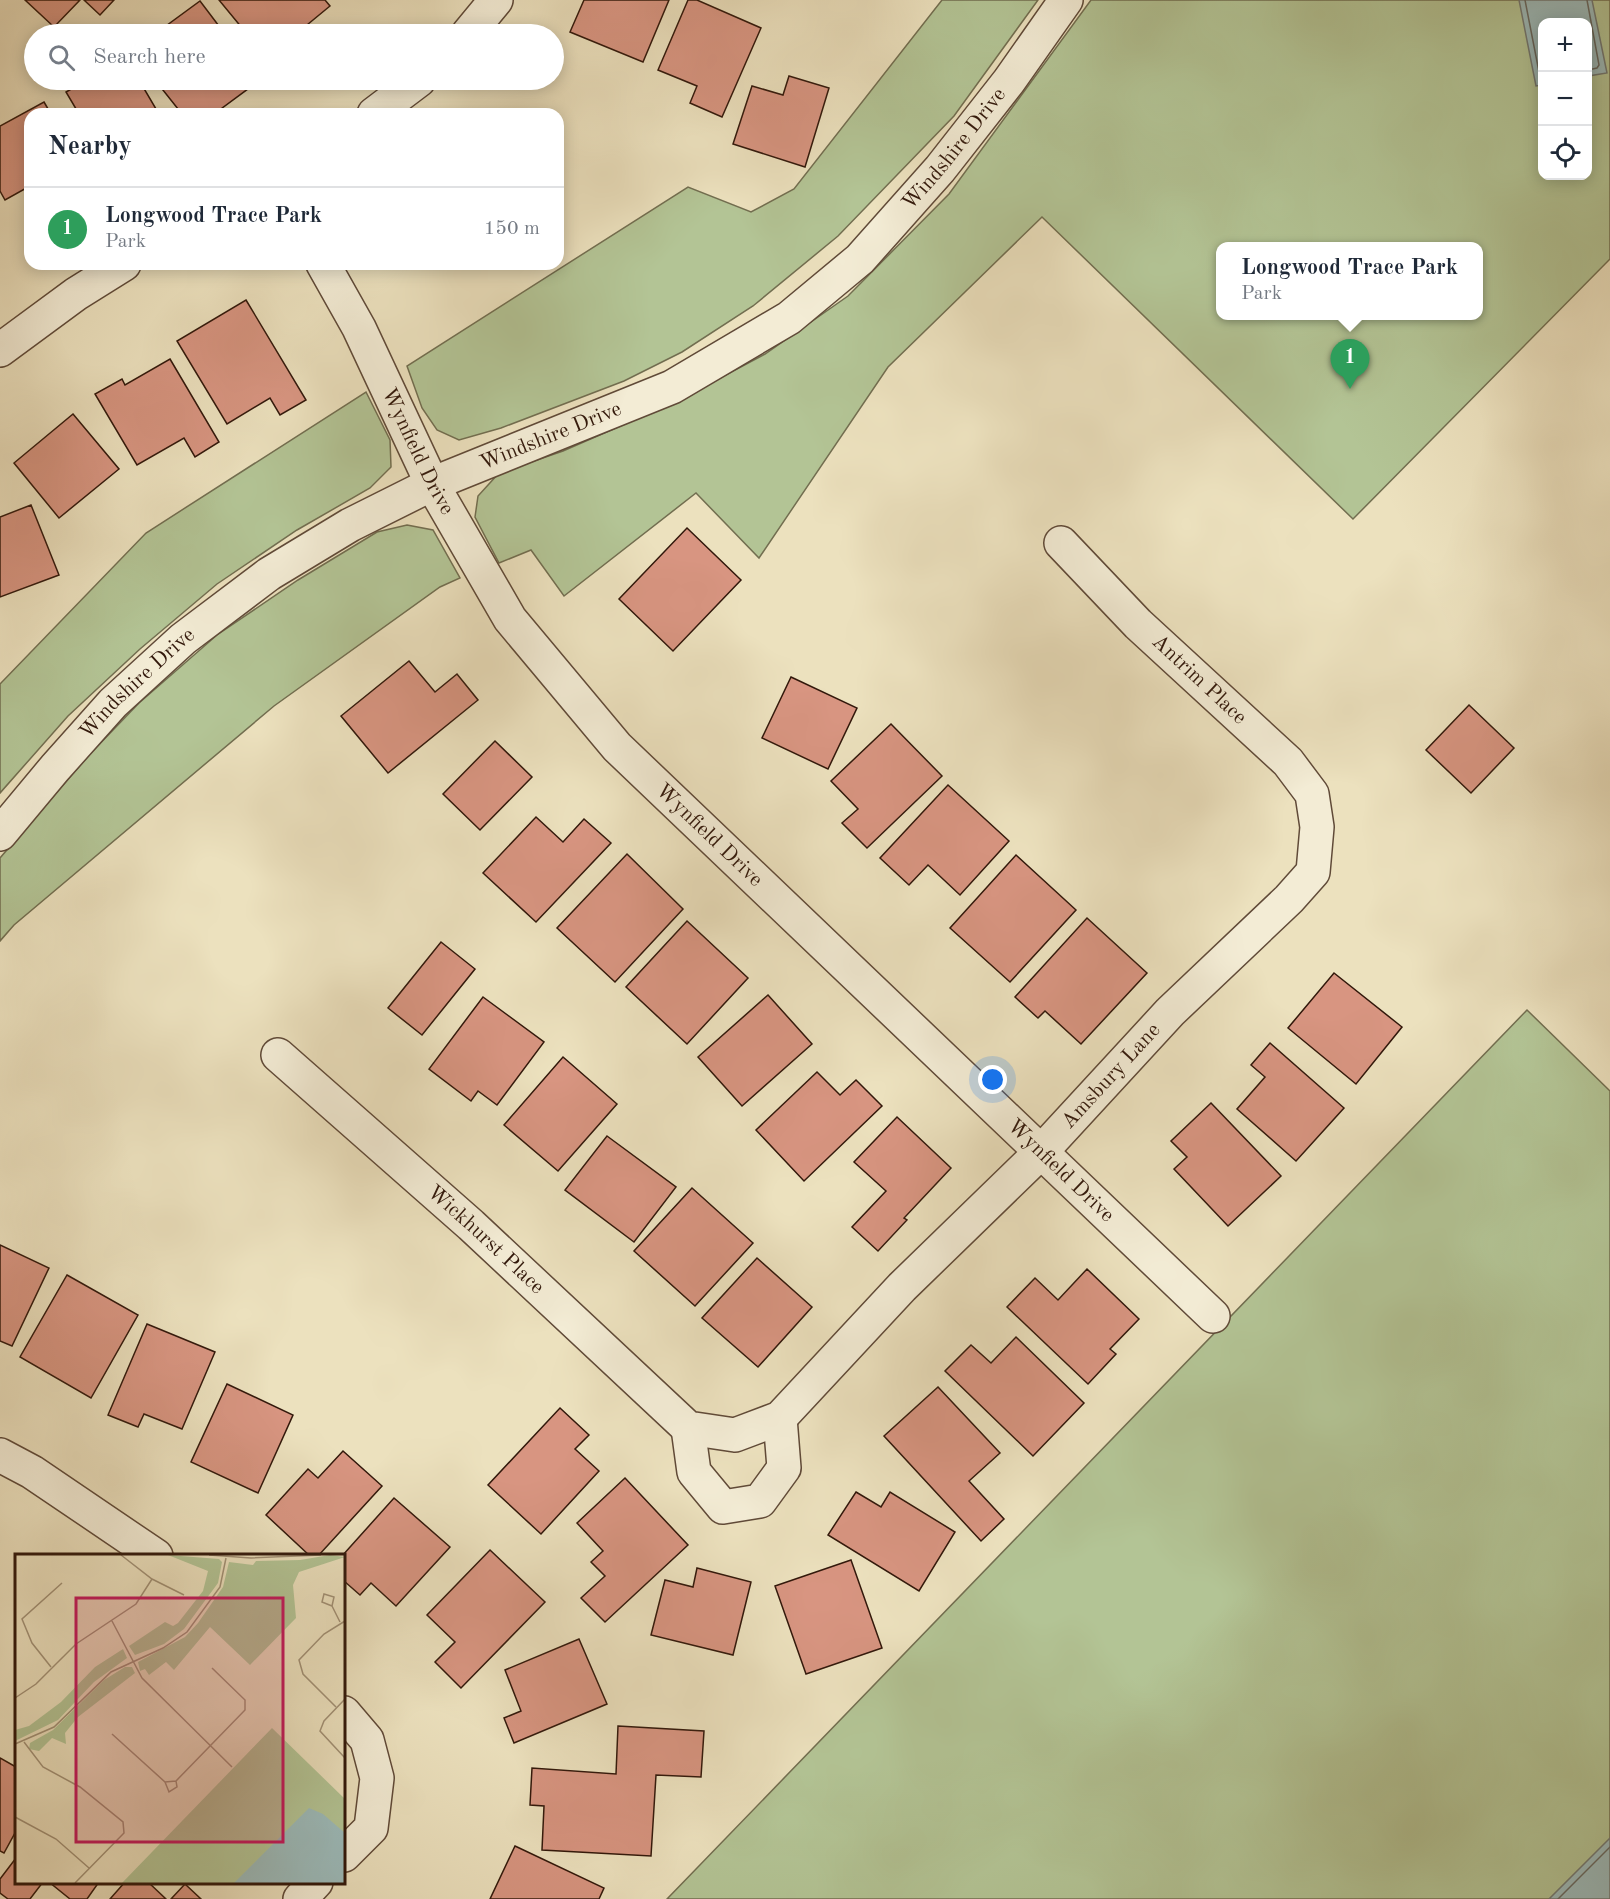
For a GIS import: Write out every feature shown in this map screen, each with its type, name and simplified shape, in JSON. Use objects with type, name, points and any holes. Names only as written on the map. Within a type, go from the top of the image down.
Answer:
[{"type":"street","points":[[476,24],[496,0]]},
{"type":"street","name":"Windshire Drive","points":[[0,834],[113,703],[183,639],[270,574],[350,525],[432,484],[672,387],[789,318],[860,259],[940,169],[1010,81],[1066,0]]},
{"type":"street","points":[[382,108],[406,90]]},
{"type":"street","points":[[0,350],[76,294],[114,270]]},
{"type":"street","name":"Wynfield Drive","points":[[326,270],[359,328],[432,484],[510,619],[617,747],[1213,1316]]},
{"type":"street","name":"Antrim Place","points":[[1060,543],[1138,624],[1288,762],[1312,794],[1317,827]]},
{"type":"street","name":"Amsbury Lane","points":[[688,1428],[735,1435],[780,1418],[902,1287],[1041,1152],[1170,1012],[1313,872],[1317,827]]},
{"type":"street","name":"Wickhurst Place","points":[[278,1055],[471,1225],[688,1428]]},
{"type":"street","points":[[688,1428],[694,1472],[723,1507],[760,1501],[784,1468],[780,1418]]},
{"type":"street","points":[[0,1455],[32,1472],[153,1554]]},
{"type":"street","points":[[345,1714],[367,1740],[377,1778],[371,1828],[345,1854]]},
{"type":"street","points":[[300,1899],[314,1884]]},
{"type":"green space","points":[[942,0],[1038,0],[954,116],[838,236],[753,306],[682,352],[624,381],[501,428],[459,440],[437,430],[422,408],[407,366],[558,270],[564,270],[564,266],[688,187],[751,212],[794,189]]},
{"type":"green space","points":[[1091,0],[1610,0],[1610,259],[1353,519],[1042,217],[888,367],[759,558],[696,493],[564,596],[531,550],[499,563],[475,517],[478,496],[499,473],[563,451],[673,403],[765,354],[848,296],[949,194]]},
{"type":"green space","points":[[366,392],[390,440],[391,467],[370,488],[297,530],[217,584],[140,649],[68,716],[0,793],[0,684],[146,533]]},
{"type":"green space","points":[[407,525],[433,530],[460,578],[440,587],[274,706],[14,925],[0,941],[0,858],[89,755],[139,703],[217,635],[298,580],[377,532]]},
{"type":"green space","points":[[1527,1010],[1610,1091],[1610,1899],[667,1899]]},
{"type":"water","points":[[1519,0],[1592,0],[1607,73],[1592,75],[1592,18],[1538,18],[1538,86],[1536,86]]},
{"type":"water","points":[[1610,1838],[1610,1899],[1549,1899]]},
{"type":"building","points":[[25,0],[80,0],[57,24],[51,24]]},
{"type":"building","points":[[84,0],[114,0],[100,15]]},
{"type":"building","points":[[219,0],[325,0],[330,6],[308,24],[239,24]]},
{"type":"building","points":[[584,0],[669,0],[643,62],[570,32]]},
{"type":"building","points":[[688,0],[697,0],[761,28],[722,117],[690,103],[697,86],[658,70]]},
{"type":"building","points":[[200,1],[217,24],[169,24]]},
{"type":"building","points":[[789,76],[829,88],[805,167],[733,144],[752,86],[783,95]]},
{"type":"building","points":[[70,90],[145,90],[155,108],[75,108],[66,92]]},
{"type":"building","points":[[163,90],[246,90],[222,108],[177,108]]},
{"type":"building","points":[[44,102],[48,108],[33,108]]},
{"type":"building","points":[[24,113],[24,189],[5,200],[0,191],[0,126]]},
{"type":"building","points":[[246,300],[306,400],[280,415],[270,398],[227,424],[177,341]]},
{"type":"building","points":[[170,359],[219,442],[195,457],[184,438],[137,465],[95,394],[122,379],[125,385]]},
{"type":"building","points":[[73,414],[119,469],[59,518],[14,463]]},
{"type":"building","points":[[31,505],[59,575],[0,597],[0,517]]},
{"type":"building","points":[[687,528],[741,580],[673,651],[619,599]]},
{"type":"building","points":[[409,661],[435,692],[457,674],[478,700],[388,773],[341,716]]},
{"type":"building","points":[[791,677],[857,708],[828,769],[762,738]]},
{"type":"building","points":[[1469,705],[1514,748],[1471,793],[1426,750]]},
{"type":"building","points":[[891,724],[942,776],[867,848],[842,823],[858,809],[831,781]]},
{"type":"building","points":[[495,741],[532,777],[480,830],[443,794]]},
{"type":"building","points":[[948,785],[1009,841],[960,895],[928,865],[909,885],[880,858]]},
{"type":"building","points":[[536,817],[563,842],[584,819],[611,843],[536,922],[483,873]]},
{"type":"building","points":[[627,854],[683,909],[615,982],[557,928]]},
{"type":"building","points":[[1016,855],[1076,910],[1010,982],[950,928]]},
{"type":"building","points":[[1087,918],[1147,973],[1081,1044],[1045,1011],[1038,1018],[1015,997]]},
{"type":"building","points":[[687,921],[748,978],[687,1044],[626,987]]},
{"type":"building","points":[[441,942],[475,969],[422,1035],[388,1008]]},
{"type":"building","points":[[1334,973],[1402,1027],[1356,1084],[1288,1028]]},
{"type":"building","points":[[768,995],[812,1044],[742,1106],[698,1057]]},
{"type":"building","points":[[483,997],[544,1042],[497,1105],[478,1091],[471,1101],[429,1069]]},
{"type":"building","points":[[1270,1043],[1344,1108],[1296,1161],[1237,1109],[1265,1077],[1251,1065]]},
{"type":"building","points":[[563,1057],[617,1104],[558,1171],[504,1125]]},
{"type":"building","points":[[817,1072],[840,1095],[856,1080],[882,1106],[804,1181],[756,1130]]},
{"type":"building","points":[[1211,1103],[1281,1176],[1228,1226],[1174,1169],[1187,1157],[1171,1141]]},
{"type":"building","points":[[897,1117],[951,1168],[904,1218],[907,1220],[878,1251],[852,1227],[886,1191],[854,1162]]},
{"type":"building","points":[[607,1136],[676,1187],[634,1242],[565,1190]]},
{"type":"building","points":[[692,1188],[753,1243],[695,1306],[634,1251]]},
{"type":"building","points":[[0,1245],[49,1268],[12,1346],[0,1341]]},
{"type":"building","points":[[757,1258],[812,1307],[758,1367],[702,1318]]},
{"type":"building","points":[[1087,1269],[1139,1319],[1110,1349],[1116,1354],[1088,1384],[1007,1307],[1035,1278],[1058,1300]]},
{"type":"building","points":[[67,1275],[138,1315],[91,1398],[20,1357]]},
{"type":"building","points":[[147,1324],[215,1352],[182,1429],[144,1414],[138,1427],[108,1415]]},
{"type":"building","points":[[1016,1337],[1084,1403],[1033,1456],[945,1371],[971,1345],[991,1363]]},
{"type":"building","points":[[227,1384],[293,1415],[258,1493],[191,1462]]},
{"type":"building","points":[[938,1387],[1000,1453],[969,1481],[1004,1519],[981,1541],[884,1436]]},
{"type":"building","points":[[560,1408],[589,1435],[575,1449],[599,1471],[541,1534],[488,1485]]},
{"type":"building","points":[[343,1451],[382,1486],[320,1554],[308,1554],[266,1515],[308,1469],[318,1478]]},
{"type":"building","points":[[625,1478],[688,1545],[605,1622],[581,1598],[605,1576],[591,1562],[603,1551],[577,1523]]},
{"type":"building","points":[[856,1492],[881,1507],[890,1492],[955,1532],[919,1591],[828,1535]]},
{"type":"building","points":[[394,1498],[450,1547],[396,1606],[371,1583],[360,1595],[345,1582],[344,1554]]},
{"type":"building","points":[[490,1550],[545,1602],[461,1688],[435,1662],[455,1642],[427,1615]]},
{"type":"building","points":[[851,1560],[882,1648],[806,1674],[775,1586]]},
{"type":"building","points":[[697,1568],[751,1582],[733,1655],[651,1635],[665,1580],[693,1587]]},
{"type":"building","points":[[579,1639],[607,1704],[514,1743],[504,1718],[521,1711],[505,1670]]},
{"type":"building","points":[[618,1726],[704,1731],[701,1777],[656,1775],[651,1856],[542,1850],[544,1806],[530,1805],[532,1768],[616,1774]]},
{"type":"building","points":[[0,1758],[15,1766],[15,1833],[4,1853],[0,1851]]},
{"type":"building","points":[[515,1846],[604,1888],[599,1899],[490,1899]]},
{"type":"building","points":[[15,1859],[15,1884],[41,1884],[30,1899],[8,1899],[0,1893],[0,1879]]},
{"type":"building","points":[[51,1884],[98,1884],[87,1899],[70,1899]]},
{"type":"building","points":[[123,1884],[150,1884],[166,1899],[110,1899]]},
{"type":"building","points":[[185,1884],[201,1899],[171,1899]]},
{"type":"place","name":"Longwood Trace Park","points":[[1350,389]]}]
